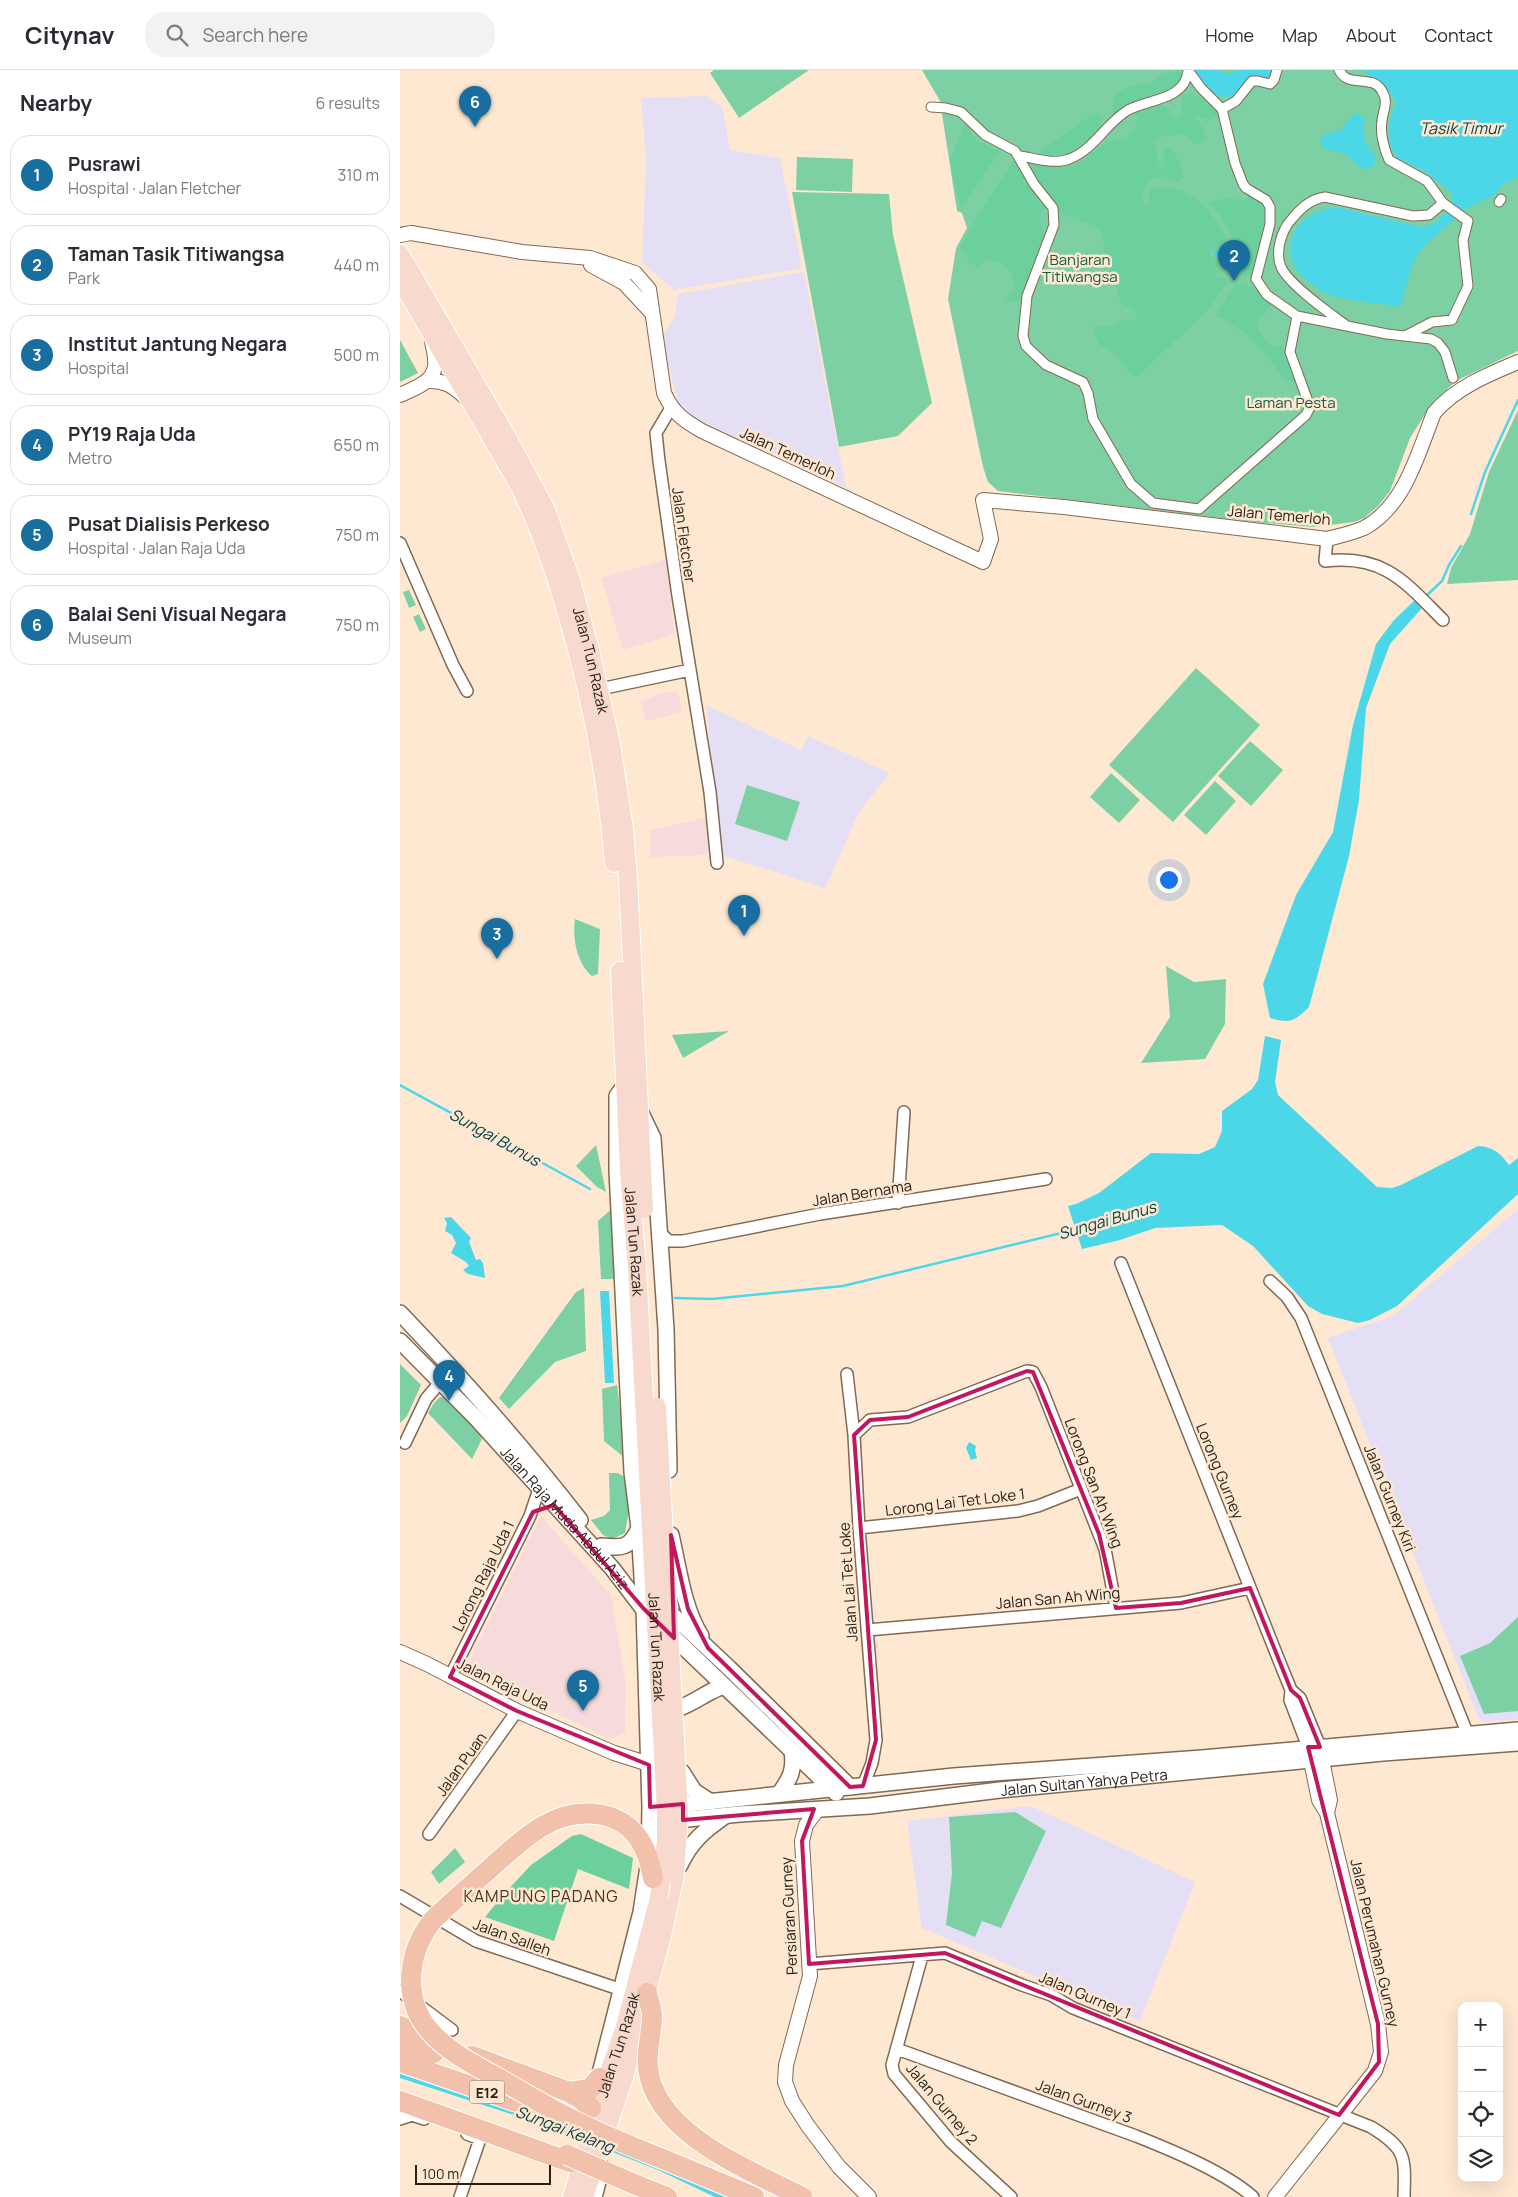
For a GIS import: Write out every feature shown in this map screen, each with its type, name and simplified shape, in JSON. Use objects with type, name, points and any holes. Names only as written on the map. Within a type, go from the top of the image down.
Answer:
[{"type":"highway","points":[[574,2121],[472,2064],[439,2041],[421,2018],[412,1994],[414,1955],[425,1930],[442,1911],[527,1837],[542,1826],[572,1814],[604,1814],[618,1820],[630,1829],[647,1853],[659,1897]]},
{"type":"highway","points":[[647,1993],[652,2014],[648,2041],[648,2069],[654,2092],[664,2110],[677,2124],[704,2144],[802,2197]]},
{"type":"highway","points":[[400,2026],[509,2071],[569,2092],[582,2099],[591,2108]]},
{"type":"highway","points":[[400,2042],[509,2071]]},
{"type":"highway","name":"E12","points":[[400,2062],[574,2121],[754,2197]]},
{"type":"highway","points":[[569,2092],[583,2092],[590,2089],[599,2078]]},
{"type":"highway","name":"E12","points":[[400,2088],[507,2127],[667,2197]]},
{"type":"highway","points":[[400,2101],[634,2184]]},
{"type":"main road","name":"Jalan Tun Razak","points":[[400,254],[508,439],[546,510],[571,580],[600,689],[624,828],[639,1108],[636,1170],[638,1278],[666,1841],[659,1897],[624,2030],[609,2072],[572,2197]]},
{"type":"main road","name":"Jalan Tun Razak","points":[[400,279],[520,486],[546,547],[577,650],[593,718],[606,788],[614,861],[625,1085],[636,1170],[660,1443],[679,1814],[675,1876],[647,1993],[624,2077],[584,2197]]},
{"type":"main road","name":"Jalan Tun Razak","points":[[566,2197],[622,1990],[645,1889],[649,1860],[649,1764],[644,1609],[632,1454],[617,1171],[617,1096],[625,1085]]},
{"type":"main road","name":"Jalan Tun Razak","points":[[594,2197],[665,1947],[680,1865],[683,1812],[668,1462],[666,1329],[653,1138],[639,1108]]},
{"type":"main road","name":"Jalan Raja Muda Abdul Aziz","points":[[400,1313],[477,1396],[544,1485],[554,1505],[612,1568],[644,1609],[830,1788],[849,1800],[870,1806]]},
{"type":"main road","name":"Jalan Raja Muda Abdul Aziz","points":[[400,1341],[544,1485],[643,1588],[856,1786]]},
{"type":"main road","points":[[632,1454],[638,1469],[643,1475],[651,1478],[659,1476],[668,1462]]},
{"type":"main road","points":[[601,1546],[619,1548],[624,1546],[631,1542],[639,1528]]},
{"type":"main road","points":[[671,1535],[688,1608],[693,1622],[708,1648]]},
{"type":"main road","points":[[679,1708],[698,1700],[718,1688],[725,1687]]},
{"type":"main road","name":"Jalan Sultan Yahya Petra","points":[[650,1815],[683,1812],[727,1815],[870,1806],[1518,1730]]},
{"type":"main road","name":"Jalan Sultan Yahya Petra","points":[[683,1812],[712,1802],[830,1788],[994,1773],[1193,1758],[1518,1743]]},
{"type":"main road","points":[[779,1794],[792,1774],[794,1765],[792,1751]]},
{"type":"main road","points":[[682,1772],[694,1791],[712,1802]]},
{"type":"main road","points":[[680,1865],[688,1848],[695,1840],[727,1815]]},
{"type":"street","points":[[1222,109],[1236,101],[1250,82],[1258,80],[1270,84],[1278,70]]},
{"type":"street","points":[[1188,71],[1201,88],[1222,109],[1240,178],[1246,188],[1262,197],[1270,207],[1270,224],[1256,279],[1267,295],[1298,316],[1405,336],[1430,338],[1438,343],[1445,352],[1453,378]]},
{"type":"street","points":[[1020,156],[1060,161],[1074,157],[1094,142],[1126,111],[1176,93],[1186,81],[1188,71]]},
{"type":"street","points":[[1343,72],[1350,80],[1370,81],[1380,88],[1386,105],[1382,120],[1382,132],[1389,160],[1427,181],[1443,203],[1468,220],[1463,240],[1468,286],[1452,320],[1432,322],[1405,336]]},
{"type":"street","points":[[931,107],[961,112],[985,135],[1011,148],[1020,156],[1034,184],[1053,208],[1052,233],[1027,296],[1022,329],[1024,341],[1034,355],[1046,365],[1083,382],[1088,393],[1093,419],[1126,478],[1153,504],[1194,510],[1203,508],[1309,412],[1309,401],[1293,364],[1290,352],[1298,316]]},
{"type":"street","points":[[1347,326],[1302,290],[1281,267],[1279,256],[1281,242],[1283,231],[1289,222],[1309,202],[1316,198],[1325,197],[1413,216],[1428,215],[1443,203]]},
{"type":"street","name":"Jalan Temerloh","points":[[400,235],[411,233],[516,251],[567,256],[608,273],[624,283],[641,290],[652,313],[664,393],[671,408],[686,422],[983,562],[991,538],[984,500],[1064,507],[1327,538],[1362,529],[1376,520],[1393,503],[1406,481],[1434,412],[1440,405],[1461,390],[1518,362]]},
{"type":"street","points":[[428,381],[435,371],[436,359],[432,343],[433,336]]},
{"type":"street","points":[[400,395],[428,381],[444,381],[453,386],[476,408]]},
{"type":"street","name":"Jalan Fletcher","points":[[671,408],[656,433],[690,670],[710,792],[717,863]]},
{"type":"street","points":[[1327,538],[1325,561],[1340,559],[1374,564],[1398,576],[1443,620]]},
{"type":"street","points":[[400,543],[453,664],[467,691]]},
{"type":"street","points":[[600,689],[690,670]]},
{"type":"street","points":[[898,1203],[904,1112]]},
{"type":"street","name":"Jalan Bernama","points":[[660,1256],[675,1244],[683,1241],[820,1214],[1046,1179]]},
{"type":"street","points":[[658,1231],[670,1241],[683,1241]]},
{"type":"street","name":"Lorong Gurney","points":[[1121,1263],[1291,1690],[1300,1698],[1315,1753]]},
{"type":"street","name":"Jalan Gurney Kiri","points":[[1270,1280],[1287,1297],[1301,1318],[1468,1735]]},
{"type":"street","name":"Lorong San Ah Wing","points":[[854,1435],[870,1420],[908,1417],[1027,1371],[1033,1372],[1041,1387],[1105,1549],[1116,1608]]},
{"type":"street","name":"Jalan Lai Tet Loke","points":[[847,1374],[854,1435],[859,1528],[876,1740],[875,1752],[856,1786]]},
{"type":"street","points":[[405,1443],[426,1399],[441,1381]]},
{"type":"street","name":"Lorong Raja Uda 1","points":[[450,1677],[544,1485]]},
{"type":"street","name":"Lorong Lai Tet Loke 1","points":[[859,1528],[1018,1511],[1038,1506],[1081,1489]]},
{"type":"street","points":[[530,1516],[542,1507],[554,1505]]},
{"type":"street","name":"Jalan San Ah Wing","points":[[867,1630],[1180,1604],[1250,1588]]},
{"type":"street","name":"Jalan Raja Uda","points":[[400,1652],[517,1711],[614,1753],[649,1764]]},
{"type":"street","name":"Jalan Puan","points":[[429,1834],[517,1711]]},
{"type":"street","name":"Jalan Perumahan Gurney","points":[[1275,2197],[1375,2071],[1381,2052],[1380,2039],[1328,1813],[1319,1800],[1315,1753]]},
{"type":"street","name":"Persiaran Gurney","points":[[802,1841],[810,1817],[818,1809]]},
{"type":"street","name":"Persiaran Gurney","points":[[787,1811],[796,1824],[802,1841],[810,1976],[786,2064],[785,2082],[792,2102],[813,2133],[839,2167],[869,2197]]},
{"type":"street","name":"Jalan Salleh","points":[[400,1896],[476,1942],[622,1990]]},
{"type":"street","name":"Jalan Gurney 1","points":[[809,1964],[945,1953],[1051,1995],[1073,2008],[1365,2124],[1387,2136],[1401,2152],[1405,2166],[1404,2197]]},
{"type":"street","name":"Jalan Gurney 2","points":[[922,1956],[892,2065],[894,2074],[951,2142],[1011,2197]]},
{"type":"street","points":[[400,1991],[452,2030]]},
{"type":"street","name":"Jalan Gurney 3","points":[[896,2049],[1166,2148],[1241,2186],[1253,2197]]},
{"type":"street","points":[[400,2119],[412,2115],[480,2138],[460,2197]]},
{"type":"highlighted area","points":[[1027,1371],[1033,1372],[1099,1534],[1116,1608],[1181,1603],[1250,1588],[1291,1690],[1300,1698],[1320,1747],[1308,1747],[1378,2024],[1379,2062],[1339,2115],[945,1953],[809,1964],[802,1841],[814,1809],[683,1820],[683,1804],[650,1807],[649,1765],[517,1711],[450,1677],[533,1512],[554,1505],[644,1609],[674,1638],[671,1535],[688,1609],[708,1648],[850,1787],[863,1786],[876,1740],[854,1435],[870,1420],[908,1417]]},
{"type":"shaded area","points":[[706,96],[722,107],[730,150],[780,158],[802,268],[674,290],[642,262],[646,160],[641,98]]},
{"type":"shaded area","points":[[804,272],[846,488],[681,412],[661,339],[675,316],[678,294]]},
{"type":"shaded area","points":[[667,559],[674,634],[623,650],[601,578]]},
{"type":"shaded area","points":[[678,691],[682,712],[649,721],[644,719],[641,701],[664,692]]},
{"type":"shaded area","points":[[706,705],[801,750],[808,736],[890,773],[859,812],[825,888],[721,855]]},
{"type":"shaded area","points":[[705,818],[709,849],[706,855],[650,857],[650,830]]},
{"type":"shaded area","points":[[1518,1209],[1518,1720],[1480,1722],[1328,1338],[1393,1316]]},
{"type":"shaded area","points":[[541,1516],[611,1595],[626,1684],[625,1733],[610,1739],[465,1670]]},
{"type":"shaded area","points":[[1031,1806],[1195,1882],[1140,2021],[922,1928],[907,1821]]},
{"type":"green space","points":[[714,70],[809,70],[739,118],[710,73]]},
{"type":"green space","points":[[922,70],[1518,70],[1518,351],[1456,381],[1431,405],[1410,438],[1390,491],[1378,506],[1364,518],[1354,522],[1313,527],[1254,522],[998,491],[988,482],[983,467],[948,299],[956,248],[967,228],[962,213],[957,211],[940,101]]},
{"type":"green space","points":[[1175,70],[1181,70],[1185,78],[1175,91],[1114,116],[1114,98],[1118,93],[1129,87],[1152,82],[1164,72],[1168,74]]},
{"type":"green space","points":[[1190,95],[1207,101],[1219,115],[1210,120],[1193,114],[1203,128],[1206,140],[1201,144],[1195,144],[1186,134],[1160,137],[1154,143],[1160,167],[1163,167],[1164,150],[1168,148],[1175,152],[1184,176],[1178,182],[1166,177],[1160,177],[1149,182],[1143,192],[1143,203],[1147,208],[1150,189],[1171,187],[1192,196],[1208,210],[1221,227],[1228,246],[1210,250],[1210,255],[1218,266],[1216,276],[1225,278],[1228,281],[1206,312],[1138,376],[1133,376],[1115,354],[1099,344],[1092,329],[1096,326],[1108,327],[1123,319],[1133,320],[1137,317],[1135,311],[1121,303],[1107,263],[1101,232],[1095,226],[1061,213],[1039,187],[1028,165],[1058,167],[1070,166],[1082,161],[1108,142],[1125,140],[1136,125],[1136,113],[1161,104],[1171,111],[1175,119],[1180,118],[1182,102],[1180,96]]},
{"type":"green space","points":[[1100,113],[1102,130],[1074,153],[1059,155],[1037,154],[1091,115]]},
{"type":"green space","points":[[965,123],[977,141],[1000,151],[964,205],[960,206],[950,160]]},
{"type":"green space","points":[[797,157],[853,159],[852,192],[796,190]]},
{"type":"green space","points":[[1013,161],[1019,163],[1029,185],[1046,208],[1038,214],[1046,238],[1021,299],[1016,302],[1002,299],[1011,295],[1015,289],[1015,283],[1008,269],[988,259],[977,267],[967,262],[969,255],[959,250],[966,235]]},
{"type":"green space","points":[[792,192],[889,194],[893,235],[932,403],[898,436],[839,447]]},
{"type":"green space","points":[[1250,195],[1266,204],[1268,223],[1254,274],[1246,277],[1240,276],[1234,245],[1229,232],[1218,213],[1208,202],[1231,197],[1242,201]]},
{"type":"green space","points":[[1240,284],[1254,287],[1271,306],[1256,322],[1262,336],[1272,347],[1283,346],[1295,382],[1283,379],[1268,357],[1246,333],[1216,316],[1231,289]]},
{"type":"green space","points":[[400,340],[418,373],[400,382]]},
{"type":"green space","points":[[1518,410],[1518,580],[1447,584],[1451,568],[1470,534],[1489,472]]},
{"type":"green space","points":[[409,590],[416,605],[409,608],[403,592]]},
{"type":"green space","points":[[419,614],[426,629],[420,632],[413,617]]},
{"type":"green space","points":[[1196,668],[1260,725],[1173,822],[1109,765]]},
{"type":"green space","points":[[1250,741],[1283,770],[1251,806],[1218,776]]},
{"type":"green space","points":[[1111,773],[1140,800],[1119,823],[1090,797]]},
{"type":"green space","points":[[1215,781],[1236,801],[1206,835],[1184,815]]},
{"type":"green space","points":[[747,785],[800,802],[787,841],[735,824]]},
{"type":"green space","points":[[575,919],[600,929],[598,974],[592,976],[579,957],[574,934]]},
{"type":"green space","points":[[1166,966],[1194,982],[1226,979],[1225,1024],[1205,1059],[1141,1063],[1170,1017]]},
{"type":"green space","points":[[729,1031],[683,1058],[672,1035]]},
{"type":"green space","points":[[596,1145],[606,1192],[597,1187],[576,1166]]},
{"type":"green space","points":[[615,1206],[617,1279],[601,1279],[598,1221]]},
{"type":"green space","points":[[584,1288],[586,1351],[555,1362],[509,1409],[499,1398],[576,1292]]},
{"type":"green space","points":[[400,1364],[421,1385],[407,1416],[400,1423]]},
{"type":"green space","points":[[617,1385],[626,1459],[604,1441],[602,1389]]},
{"type":"green space","points":[[440,1397],[447,1397],[479,1431],[482,1439],[472,1459],[428,1413]]},
{"type":"green space","points":[[609,1473],[618,1473],[625,1477],[629,1510],[625,1533],[612,1539],[603,1535],[591,1520],[604,1516],[610,1510]]},
{"type":"green space","points":[[1518,1617],[1518,1711],[1484,1714],[1460,1656],[1490,1643]]},
{"type":"green space","points":[[1015,1812],[1046,1831],[1001,1928],[982,1921],[975,1937],[946,1925],[952,1873],[949,1817]]},
{"type":"green space","points":[[581,1834],[633,1858],[629,1889],[578,1869],[554,1941],[485,1917],[531,1865],[572,1836]]},
{"type":"green space","points":[[455,1848],[465,1862],[439,1884],[431,1872]]},
{"type":"water","points":[[1194,70],[1220,70],[1226,75],[1236,70],[1274,70],[1269,80],[1265,81],[1260,76],[1256,77],[1232,96],[1225,97],[1207,87]]},
{"type":"water","name":"Tasik Timur","points":[[1362,70],[1518,70],[1518,177],[1505,183],[1495,194],[1466,209],[1425,245],[1417,255],[1411,269],[1400,307],[1352,300],[1328,294],[1311,284],[1304,277],[1293,263],[1291,254],[1290,245],[1296,229],[1305,219],[1323,210],[1336,207],[1420,227],[1433,224],[1446,212],[1451,203],[1451,192],[1422,170],[1397,158],[1389,138],[1389,124],[1396,103],[1395,100],[1382,84]]},
{"type":"water","points":[[1358,113],[1365,119],[1363,133],[1365,141],[1376,158],[1373,166],[1366,169],[1359,167],[1346,154],[1323,148],[1320,142],[1324,134],[1341,130],[1353,114]]},
{"type":"water","points":[[1226,248],[1229,252],[1229,257],[1218,258],[1214,255],[1215,250]]},
{"type":"water","points":[[1415,600],[1422,608],[1390,644],[1366,708],[1359,800],[1349,856],[1309,1007],[1292,1020],[1283,1021],[1270,1018],[1263,984],[1296,895],[1333,832],[1353,725],[1376,644],[1394,620]]},
{"type":"water","points":[[1265,1036],[1281,1040],[1275,1082],[1278,1095],[1377,1187],[1392,1188],[1401,1185],[1478,1146],[1496,1151],[1509,1165],[1518,1158],[1518,1194],[1397,1306],[1370,1320],[1358,1323],[1322,1314],[1308,1306],[1253,1246],[1222,1225],[1155,1228],[1120,1240],[1082,1249],[1068,1206],[1099,1193],[1151,1153],[1199,1154],[1215,1147],[1222,1131],[1222,1111],[1252,1089],[1258,1080]]},
{"type":"water","points":[[451,1217],[471,1238],[469,1242],[476,1260],[480,1259],[483,1263],[485,1278],[468,1274],[463,1270],[469,1266],[466,1262],[451,1253],[456,1243],[452,1235],[445,1231],[447,1223],[444,1218]]},
{"type":"water","points":[[600,1291],[609,1291],[614,1383],[605,1383]]},
{"type":"water","points":[[969,1442],[976,1446],[977,1458],[971,1460],[966,1448]]},
{"type":"water","name":"Sungai Kelang","points":[[400,2065],[532,2111],[744,2197],[715,2197],[658,2170],[542,2124],[400,2078]]},
{"type":"waterway","points":[[1471,514],[1485,472],[1518,400]]},
{"type":"waterway","points":[[1425,597],[1442,581],[1461,546]]},
{"type":"waterway","name":"Sungai Bunus","points":[[400,1085],[590,1189]]},
{"type":"waterway","name":"Sungai Bunus","points":[[675,1298],[712,1299],[843,1286],[1078,1229]]},
{"type":"place","name":"Balai Seni Visual Negara","points":[[475,127]]},
{"type":"place","name":"Taman Tasik Titiwangsa","points":[[1234,281]]},
{"type":"place","name":"Pusrawi","points":[[744,936]]},
{"type":"place","name":"Institut Jantung Negara","points":[[497,959]]},
{"type":"place","name":"PY19 Raja Uda","points":[[449,1401]]},
{"type":"place","name":"Pusat Dialisis Perkeso","points":[[583,1711]]},
{"type":"district","name":"KAMPUNG PADANG","points":[[541,1896]]},
{"type":"park label","name":"Banjaran Titiwangsa","points":[[1080,268]]},
{"type":"park label","name":"Laman Pesta","points":[[1291,402]]}]
